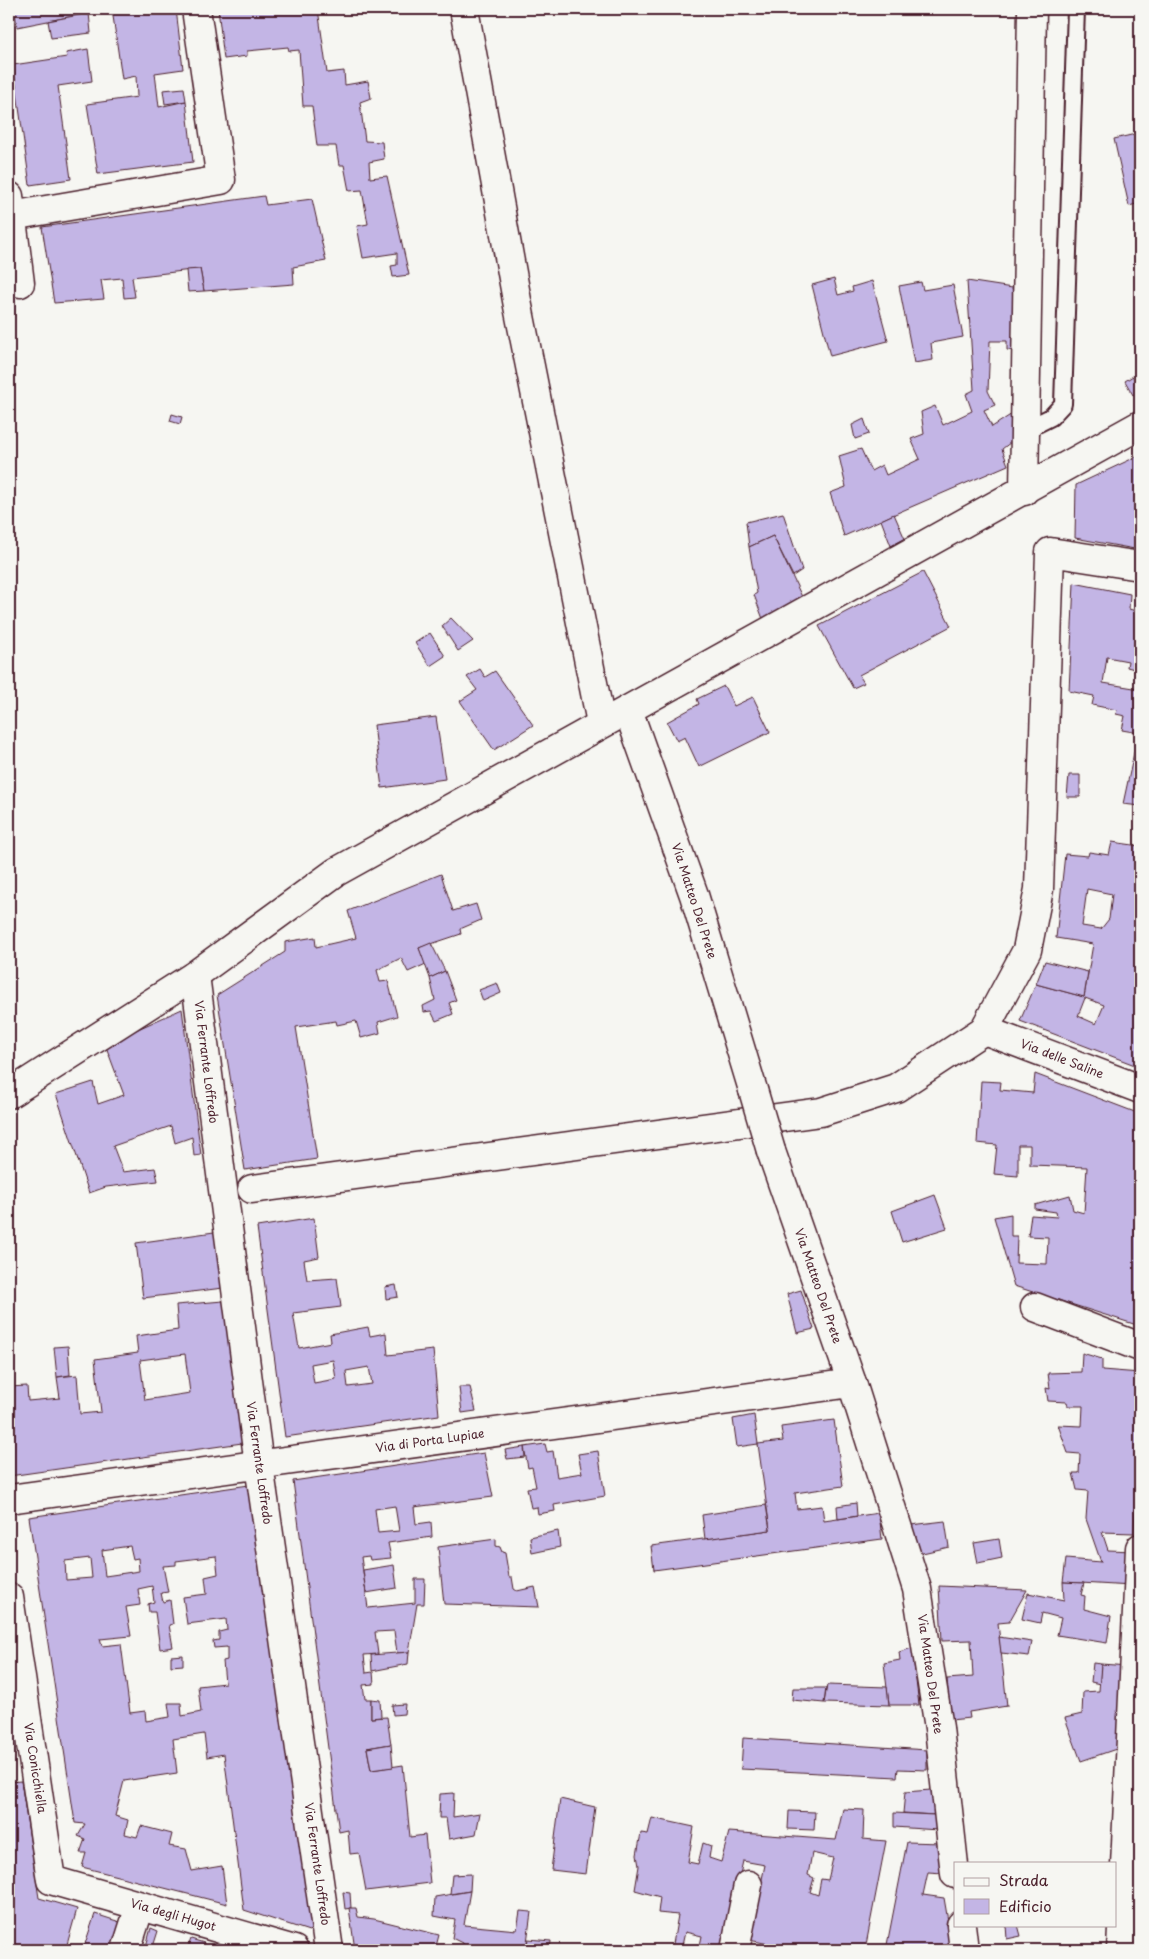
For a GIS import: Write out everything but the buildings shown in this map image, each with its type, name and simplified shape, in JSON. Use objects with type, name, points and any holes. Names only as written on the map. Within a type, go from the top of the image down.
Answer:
[{"type":"street","points":[[20,283],[10,206],[221,180],[196,9]]},
{"type":"street","points":[[464,9],[518,306],[601,724]]},
{"type":"street","points":[[1024,491],[1032,9]]},
{"type":"street","points":[[9,1094],[195,975],[336,872],[1140,425]]},
{"type":"street","points":[[252,1188],[821,1112],[896,1088],[984,1030],[1028,950],[1039,889],[1050,552],[1140,566]]},
{"type":"street","name":"Via Matteo Del Prete","points":[[628,710],[694,895],[771,1151],[852,1383],[917,1589],[939,1728],[954,1865]]},
{"type":"street","name":"Via Ferrante Loffredo","points":[[195,975],[259,1465],[329,1950]]},
{"type":"street","name":"Via delle Saline","points":[[984,1030],[1140,1089]]},
{"type":"street","points":[[1035,1307],[1140,1347]]},
{"type":"street","name":"Via di Porta Lupiae","points":[[9,1499],[852,1383]]},
{"type":"street","points":[[1121,1950],[1132,1873],[1140,1548]]},
{"type":"street","name":"Via Conicchiella","points":[[9,1596],[52,1880]]},
{"type":"street","name":"Via degli Hugot","points":[[52,1880],[294,1950]]},
{"type":"street","points":[[739,1949],[748,1885]]},
{"type":"street","points":[[126,1950],[140,1906]]},
{"type":"street","points":[[961,1926],[964,1950]]},
{"type":"lane","points":[[1025,430],[1051,417],[1063,404],[1076,9]]}]
